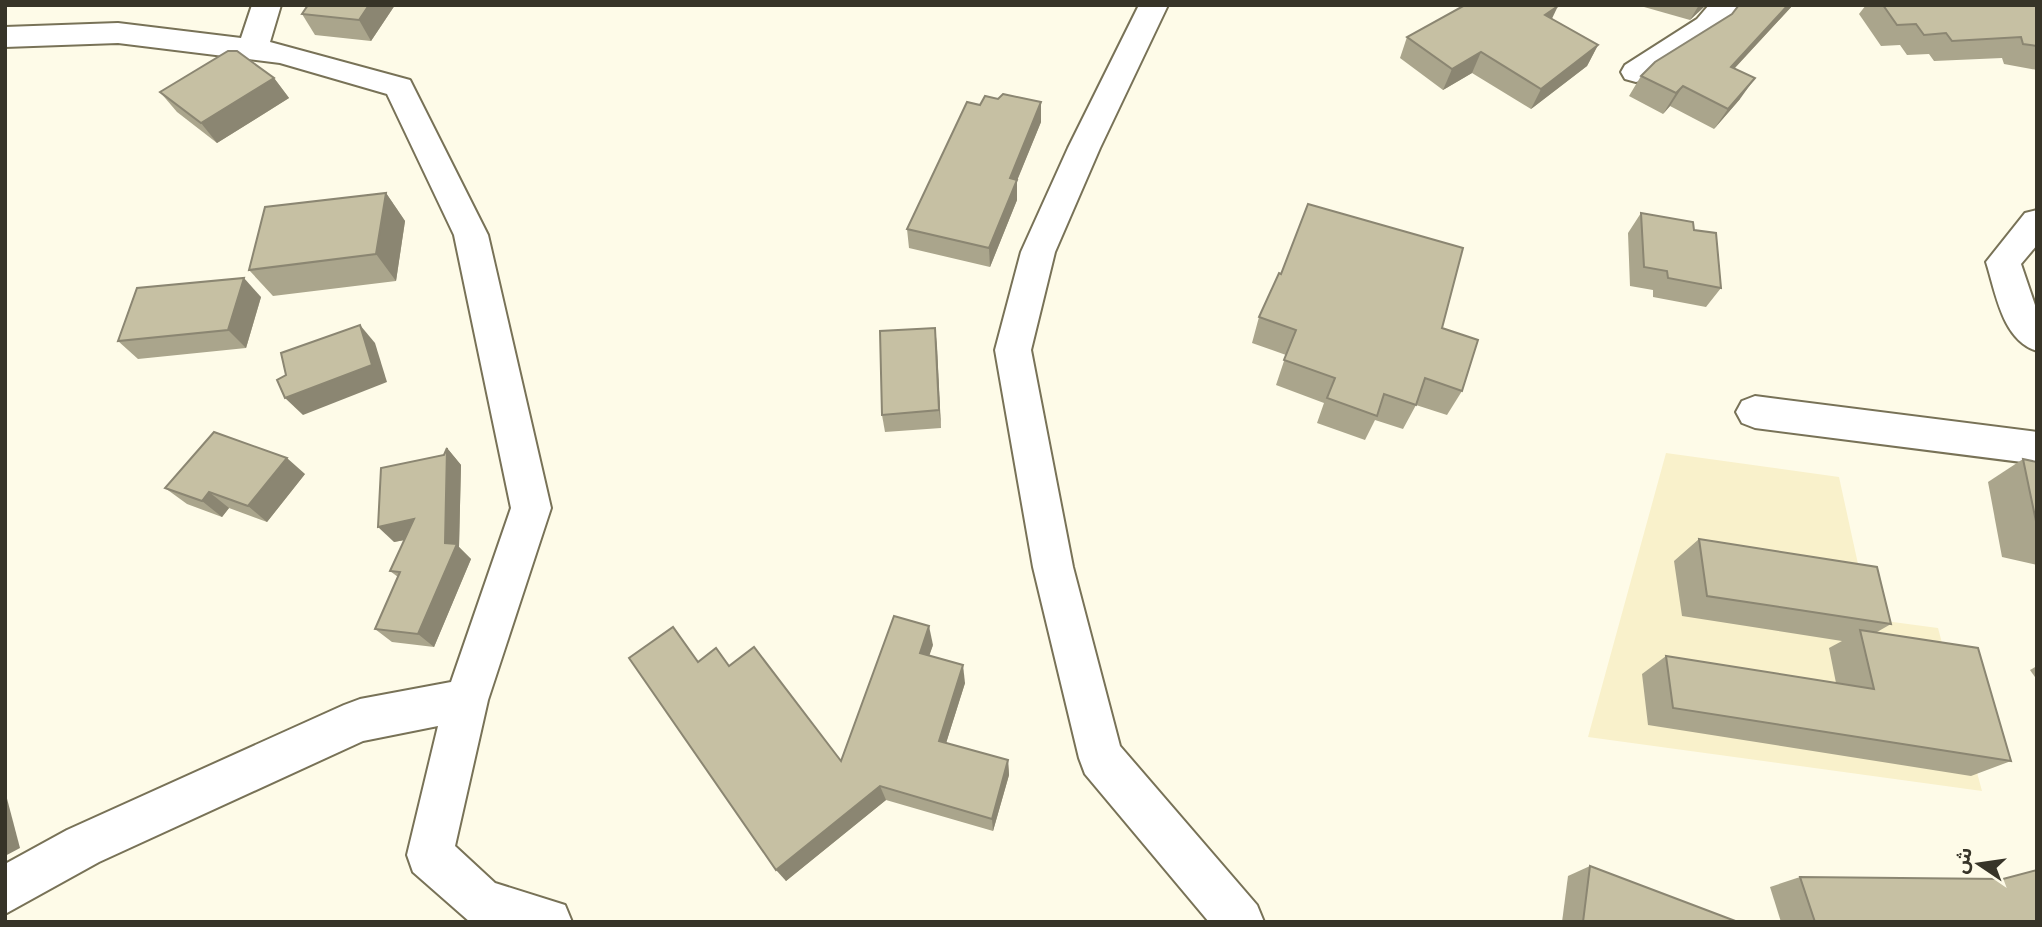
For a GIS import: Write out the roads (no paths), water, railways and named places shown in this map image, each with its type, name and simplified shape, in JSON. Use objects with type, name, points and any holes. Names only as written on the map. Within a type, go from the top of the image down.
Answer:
[{"type":"street","points":[[252,50],[267,5]]},
{"type":"street","points":[[1154,5],[1084,148],[1038,252],[1013,350],[1053,567],[1101,758],[1240,922]]},
{"type":"street","points":[[1636,72],[1707,26],[1725,5]]},
{"type":"street","points":[[5,37],[118,33],[281,53],[399,87],[471,235],[531,508],[466,699],[430,855],[482,903],[548,922]]},
{"type":"street","points":[[2037,222],[2004,261],[2022,320],[2037,337]]},
{"type":"street","points":[[1755,412],[2037,448]]},
{"type":"street","points":[[5,890],[83,846],[360,720],[466,699]]}]
